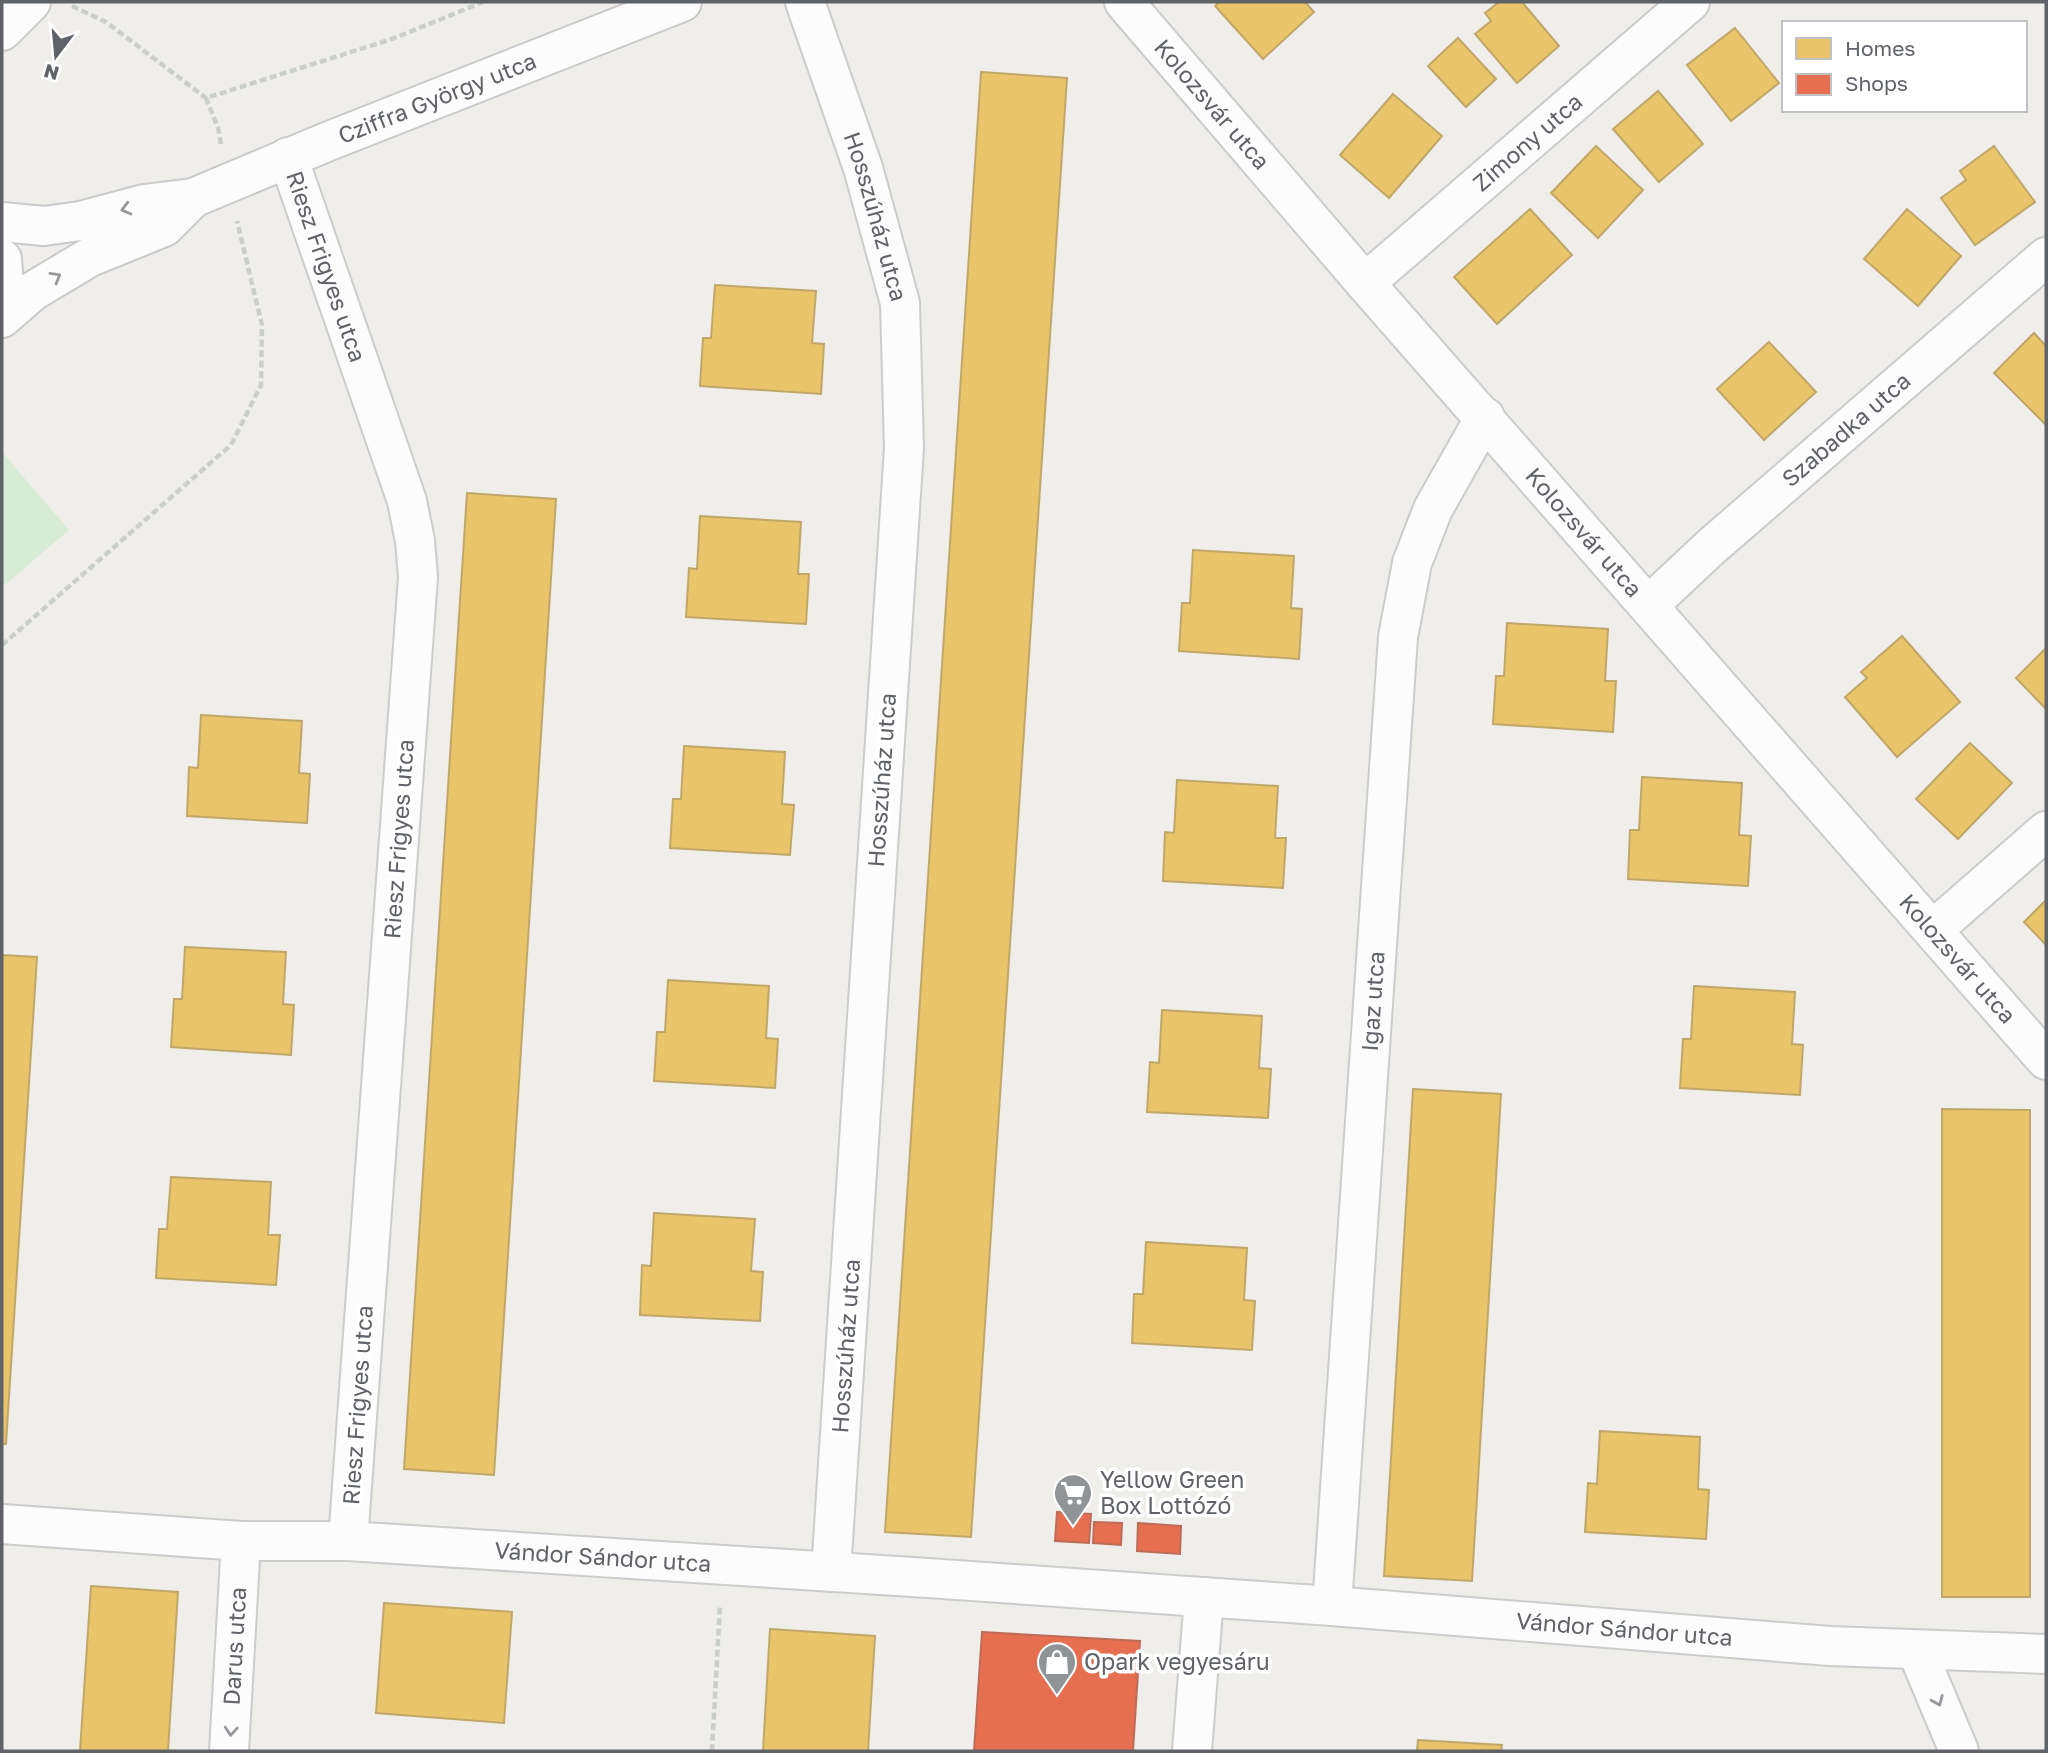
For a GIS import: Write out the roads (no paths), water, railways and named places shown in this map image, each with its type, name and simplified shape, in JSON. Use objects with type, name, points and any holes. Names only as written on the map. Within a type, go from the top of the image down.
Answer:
[{"type":"street","points":[[2,31],[31,2]]},
{"type":"street","name":"Cziffra György utca","points":[[2,222],[44,226],[80,221],[144,204],[210,191],[682,2]]},
{"type":"street","name":"Hosszúház utca","points":[[805,2],[863,168],[900,303],[904,448],[831,1572]]},
{"type":"street","name":"Kolozsvár utca","points":[[1124,2],[1365,283],[1934,929],[2046,1060]]},
{"type":"street","name":"Zimony utca","points":[[1365,283],[1690,2]]},
{"type":"street","name":"Riesz Frigyes utca","points":[[288,158],[407,500],[415,541],[418,577],[348,1541]]},
{"type":"street","name":"Cziffra György utca","points":[[2,318],[33,291],[90,257],[163,227],[210,191]]},
{"type":"street","name":"Szabadka utca","points":[[1649,605],[1722,537],[2046,257]]},
{"type":"street","points":[[2,260],[2,299]]},
{"type":"street","name":"Igaz utca","points":[[1332,1606],[1398,637],[1412,563],[1433,509],[1485,417]]},
{"type":"street","points":[[1934,929],[2046,831]]},
{"type":"street","name":"Vándor Sándor utca","points":[[2,1524],[241,1541],[348,1541],[831,1572],[1332,1606],[1830,1646],[2046,1654]]},
{"type":"street","name":"Darus utca","points":[[229,1751],[241,1541]]},
{"type":"street","points":[[1192,1751],[1204,1597]]},
{"type":"street","points":[[1917,1651],[1959,1751]]},
{"type":"place","name":"Yellow Green Box Lottózó","points":[[1073,1527]]},
{"type":"place","name":"Opark vegyesáru","points":[[1057,1696]]}]
